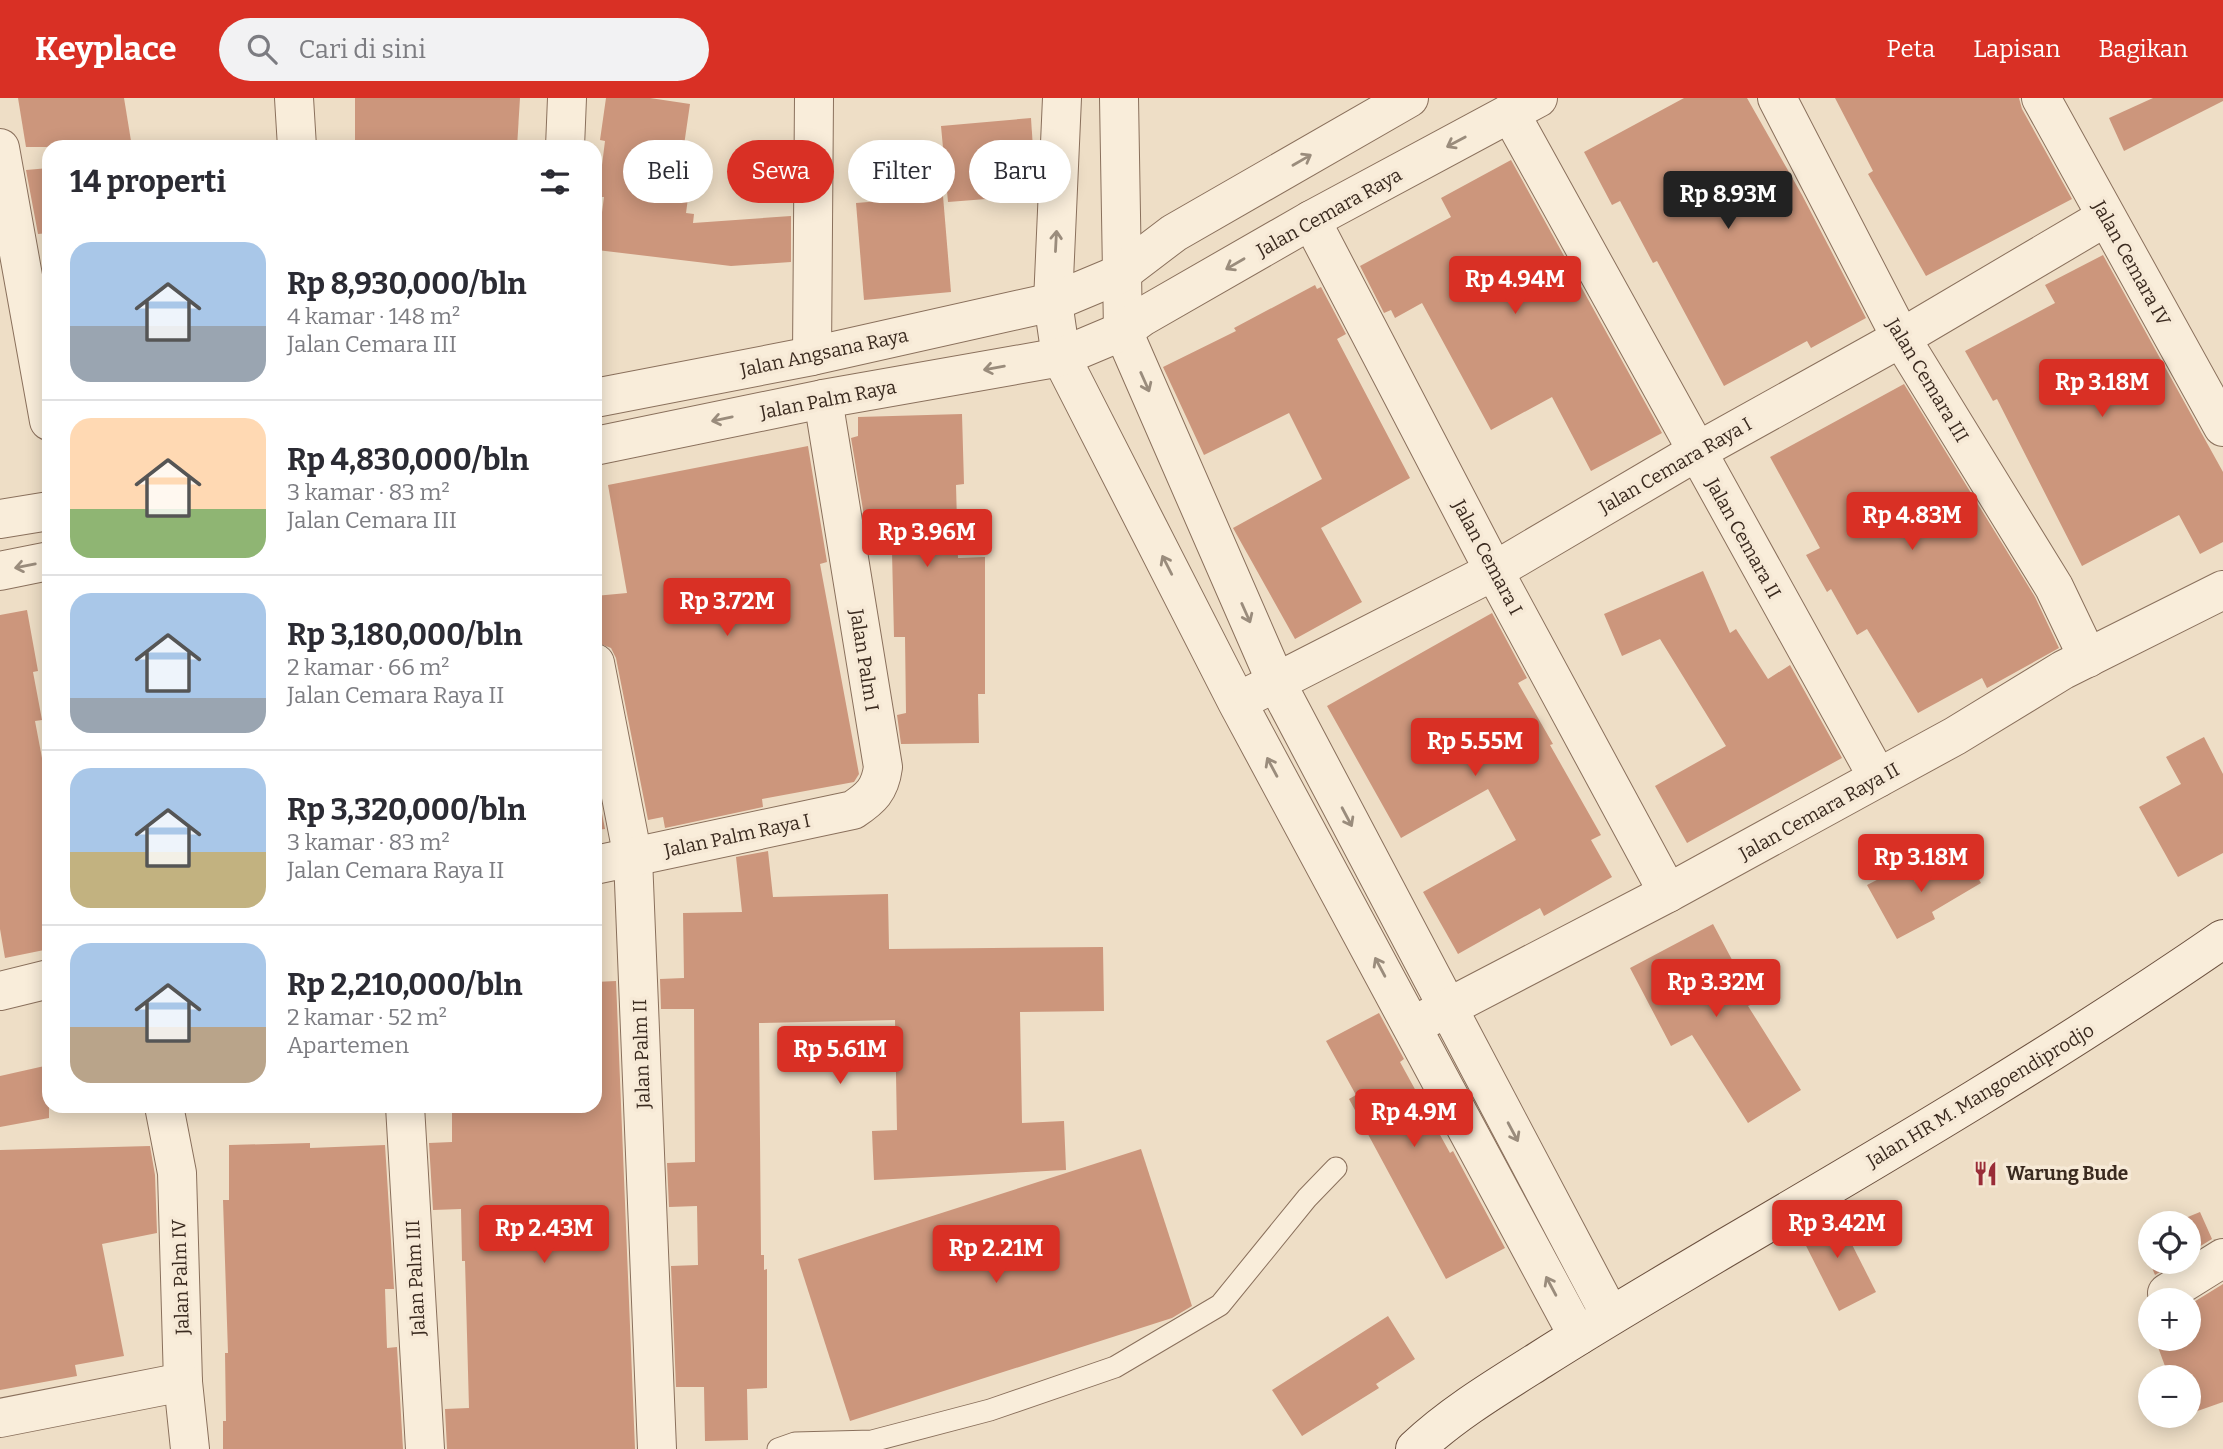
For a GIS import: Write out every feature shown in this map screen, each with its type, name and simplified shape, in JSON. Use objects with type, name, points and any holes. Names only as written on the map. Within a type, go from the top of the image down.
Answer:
[{"type":"street","points":[[294,98],[297,140]]},
{"type":"street","points":[[565,140],[567,98]]},
{"type":"street","points":[[812,356],[814,98]]},
{"type":"street","points":[[1062,98],[1053,302],[1061,357],[1237,702],[1578,1336]]},
{"type":"street","points":[[1119,98],[1122,331],[1276,682],[1610,1315]]},
{"type":"street","name":"Jalan Angsana Raya","points":[[602,397],[812,356],[1053,302],[1120,274],[1174,233],[1409,98]]},
{"type":"street","name":"Jalan Cemara III","points":[[1777,98],[1902,338],[2054,587],[2088,657]]},
{"type":"street","name":"Jalan Cemara IV","points":[[2041,98],[2223,427]]},
{"type":"street","name":"Jalan Cemara Raya","points":[[1061,357],[1122,331],[1311,220],[1524,106]]},
{"type":"street","name":"Jalan Cemara II","points":[[1524,106],[1696,452],[1878,779]]},
{"type":"street","points":[[0,148],[42,382]]},
{"type":"street","name":"Jalan Cemara Raya I","points":[[1237,702],[1494,571],[1696,452],[1902,338],[2106,217]]},
{"type":"street","name":"Jalan Cemara I","points":[[1311,220],[1494,571],[1668,893]]},
{"type":"street","name":"Jalan Palm Raya","points":[[602,445],[823,398],[1061,357]]},
{"type":"street","name":"Jalan Palm I","points":[[823,398],[883,767],[881,783],[874,795]]},
{"type":"street","points":[[0,519],[42,512]]},
{"type":"street","points":[[0,571],[42,562]]},
{"type":"street","name":"Jalan Cemara Raya II","points":[[1412,1027],[1878,779],[2088,657],[2223,590]]},
{"type":"street","name":"Jalan Palm II","points":[[602,699],[633,858],[657,1449]]},
{"type":"street","name":"Jalan Palm Raya I","points":[[602,864],[853,810],[874,795]]},
{"type":"street","name":"Jalan HR M. Mangoendiprodjo","points":[[1415,1449],[1468,1407],[1610,1315],[2006,1082],[2134,1001],[2223,939]]},
{"type":"street","points":[[0,990],[42,981]]},
{"type":"street","name":"Jalan Palm IV","points":[[165,1113],[177,1173],[183,1382],[190,1449]]},
{"type":"street","name":"Jalan Palm III","points":[[405,1113],[425,1449]]},
{"type":"street","points":[[2175,1288],[2223,1258]]},
{"type":"street","points":[[0,1418],[183,1382]]},
{"type":"lane","points":[[778,1449],[795,1443],[872,1441],[990,1410],[1115,1367],[1220,1306],[1307,1198],[1336,1168]]},
{"type":"building","points":[[18,98],[124,98],[131,140],[42,140],[42,147],[26,147]]},
{"type":"building","points":[[355,98],[520,98],[517,140],[355,140]]},
{"type":"building","points":[[606,98],[650,98],[690,104],[685,140],[623,140],[623,203],[687,203],[686,213],[694,214],[693,223],[791,216],[791,262],[731,266],[602,251],[602,165],[605,141],[602,140]]},
{"type":"building","points":[[1684,98],[1747,98],[1802,195],[1866,318],[1811,348],[1807,341],[1724,386],[1657,261],[1653,263],[1620,201],[1612,205],[1584,152]]},
{"type":"building","points":[[1835,98],[2019,98],[2022,109],[2072,199],[1926,276],[1868,174],[1873,171]]},
{"type":"building","points":[[2153,98],[2223,98],[2223,101],[2124,151],[2109,118]]},
{"type":"building","points":[[1031,118],[1032,140],[969,140],[969,200],[955,201],[955,140],[942,140],[941,126]]},
{"type":"building","points":[[1511,160],[1662,433],[1591,471],[1552,397],[1491,430],[1422,303],[1395,318],[1391,310],[1384,313],[1360,266],[1451,217],[1441,198]]},
{"type":"building","points":[[42,169],[42,234],[38,234],[26,170]]},
{"type":"building","points":[[856,203],[944,203],[951,292],[864,300]]},
{"type":"building","points":[[2103,255],[2223,472],[2223,542],[2200,554],[2179,515],[2082,566],[1997,399],[1993,401],[1965,351],[2055,303],[2045,285]]},
{"type":"building","points":[[1315,285],[1317,289],[1321,287],[1346,334],[1337,339],[1410,478],[1321,528],[1362,602],[1295,639],[1233,528],[1322,479],[1289,413],[1204,455],[1163,367],[1236,331],[1234,328]]},
{"type":"building","points":[[1904,384],[2035,597],[2059,648],[1987,688],[1982,678],[1918,713],[1867,629],[1857,635],[1831,589],[1827,592],[1806,555],[1820,548],[1770,457]]},
{"type":"building","points":[[962,414],[964,484],[956,485],[958,558],[985,557],[985,694],[978,694],[979,743],[901,744],[897,715],[906,713],[905,637],[894,637],[892,552],[870,552],[851,438],[858,436],[858,417]]},
{"type":"building","points":[[808,446],[827,562],[820,564],[859,774],[854,782],[762,799],[763,807],[665,828],[663,817],[648,820],[616,658],[611,648],[602,645],[602,595],[627,593],[608,485]]},
{"type":"building","points":[[1703,571],[1730,633],[1736,629],[1768,679],[1790,665],[1842,758],[1687,843],[1655,786],[1726,746],[1660,639],[1622,656],[1604,614]]},
{"type":"building","points":[[27,610],[38,671],[33,672],[42,720],[35,721],[42,758],[42,950],[5,958],[0,929],[0,615]]},
{"type":"building","points":[[1492,613],[1527,678],[1518,683],[1601,835],[1591,840],[1612,877],[1544,916],[1540,908],[1458,954],[1423,892],[1516,840],[1488,789],[1401,838],[1327,706]]},
{"type":"building","points":[[2204,737],[2223,774],[2223,853],[2178,877],[2139,807],[2181,784],[2166,757]]},
{"type":"building","points":[[768,851],[773,897],[888,894],[889,949],[1103,947],[1104,1011],[1020,1012],[1022,1123],[1064,1121],[1066,1170],[874,1180],[872,1131],[897,1130],[895,1020],[759,1023],[761,1255],[764,1255],[764,1270],[767,1269],[767,1388],[747,1389],[748,1440],[705,1441],[704,1387],[676,1387],[671,1266],[698,1265],[697,1206],[669,1207],[667,1163],[695,1162],[694,1009],[661,1009],[660,979],[684,978],[683,913],[742,912],[736,857]]},
{"type":"building","points":[[1964,854],[1981,883],[1932,912],[1935,919],[1897,939],[1867,885],[1906,865],[1915,882]]},
{"type":"building","points":[[1713,924],[1755,1003],[1748,1006],[1801,1090],[1748,1123],[1692,1035],[1671,1046],[1630,968]]},
{"type":"building","points":[[616,981],[635,1449],[447,1449],[445,1409],[469,1408],[465,1261],[462,1261],[461,1209],[433,1210],[429,1143],[452,1142],[452,1113],[602,1113],[602,982]]},
{"type":"building","points":[[1379,1013],[1404,1059],[1400,1062],[1450,1153],[1453,1151],[1505,1248],[1446,1279],[1349,1099],[1356,1095],[1326,1041]]},
{"type":"building","points":[[42,1067],[42,1113],[49,1113],[49,1118],[0,1127],[0,1076]]},
{"type":"building","points":[[310,1143],[310,1148],[385,1145],[394,1289],[385,1289],[387,1348],[397,1347],[403,1449],[223,1449],[223,1421],[226,1421],[225,1353],[228,1353],[223,1200],[229,1200],[229,1145]]},
{"type":"building","points":[[150,1146],[155,1175],[157,1233],[102,1244],[124,1356],[75,1365],[77,1376],[0,1390],[0,1150]]},
{"type":"building","points":[[1141,1149],[1192,1306],[1172,1318],[850,1421],[798,1259]]},
{"type":"building","points":[[1834,1209],[1876,1292],[1839,1311],[1798,1230]]},
{"type":"building","points":[[2201,1214],[2212,1239],[2201,1246]]},
{"type":"building","points":[[2223,1284],[2223,1402],[2201,1410],[2201,1365],[2165,1365],[2159,1351],[2201,1351],[2201,1298]]},
{"type":"building","points":[[1388,1316],[1415,1359],[1376,1384],[1379,1388],[1302,1436],[1272,1390]]},
{"type":"place","name":"Warung Bude","points":[[1986,1173]]}]
